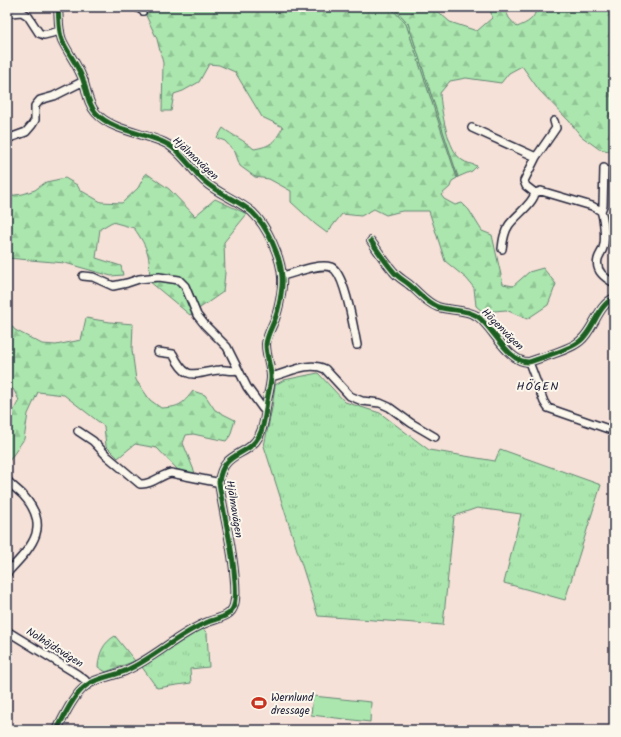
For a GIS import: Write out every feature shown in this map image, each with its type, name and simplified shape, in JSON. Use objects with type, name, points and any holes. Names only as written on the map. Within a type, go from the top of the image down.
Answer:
[{"type":"street","name":"Hjälmavägen","points":[[57,730],[69,708],[81,691],[88,685],[133,667],[196,628],[226,616],[231,612],[234,603],[235,582],[232,554],[219,482],[220,474],[224,464],[229,459],[252,445],[258,437],[265,421],[271,377],[266,344],[278,308],[282,276],[275,248],[262,224],[252,213],[203,180],[167,143],[119,127],[103,119],[96,113],[90,104],[79,69],[62,39],[58,7]]},
{"type":"street","points":[[7,15],[10,13],[22,12],[28,16],[40,33],[44,35],[60,31]]},
{"type":"street","points":[[7,139],[26,132],[32,125],[35,120],[35,106],[40,100],[59,94],[84,81]]},
{"type":"street","points":[[535,193],[526,186],[524,181],[536,157],[556,128],[554,121]]},
{"type":"street","points":[[472,128],[536,157]]},
{"type":"street","points":[[604,168],[603,206],[601,211],[604,241],[598,260],[598,267],[601,275],[614,283]]},
{"type":"street","points":[[535,193],[541,191],[592,206],[601,211]]},
{"type":"street","points":[[502,249],[504,234],[508,226],[533,200],[535,193]]},
{"type":"street","name":"Högenvägen","points":[[371,241],[393,272],[411,286],[423,298],[438,307],[465,311],[479,317],[511,354],[519,360],[529,362],[574,346],[581,341],[607,303],[614,298]]},
{"type":"street","points":[[282,276],[321,267],[331,267],[336,271],[343,283],[357,345]]},
{"type":"street","points":[[82,276],[93,277],[113,286],[127,284],[139,278],[159,277],[179,280],[185,286],[197,315],[227,348],[238,370],[259,404],[263,409],[266,409]]},
{"type":"street","points":[[158,352],[173,354],[180,366],[189,374],[219,370],[238,370]]},
{"type":"street","name":"Högenvägen","points":[[529,362],[544,402],[548,408],[614,431]]},
{"type":"street","points":[[271,377],[305,367],[320,367],[325,369],[350,396],[362,401],[380,403],[389,407],[411,423],[435,437]]},
{"type":"street","name":"Hjälmavägen","points":[[78,431],[93,441],[107,456],[140,484],[149,484],[171,472],[219,482]]},
{"type":"street","points":[[7,480],[31,505],[38,524],[34,541],[29,549],[7,573]]},
{"type":"street","name":"Nolhöjdsvägen","points":[[7,631],[78,674],[88,685]]},
{"type":"green space","points":[[142,7],[390,7],[406,24],[457,178],[452,181],[450,187],[441,195],[444,199],[455,205],[462,203],[469,210],[482,231],[492,235],[503,284],[513,286],[529,272],[543,268],[556,284],[548,305],[527,319],[506,310],[483,312],[476,306],[474,288],[467,279],[445,261],[429,211],[402,211],[386,215],[374,209],[361,216],[342,214],[327,233],[291,202],[291,191],[269,179],[255,177],[240,166],[235,152],[225,141],[217,138],[223,128],[254,149],[264,147],[272,143],[283,127],[262,117],[235,72],[219,65],[209,64],[199,82],[174,94],[171,111],[162,111],[163,63],[157,39]]},
{"type":"green space","points":[[390,7],[393,7],[408,23],[458,177],[457,178],[406,24]]},
{"type":"green space","points":[[393,7],[433,7],[450,22],[477,31],[492,18],[490,7],[504,7],[509,18],[517,27],[533,18],[536,7],[614,7],[614,152],[599,149],[581,136],[569,121],[539,90],[522,66],[509,73],[501,83],[466,78],[450,81],[440,93],[446,130],[453,148],[462,160],[477,166],[472,171],[458,177],[408,23]]},
{"type":"green space","points":[[146,173],[169,189],[195,216],[215,199],[247,214],[224,242],[225,273],[223,292],[190,315],[149,281],[148,253],[143,241],[134,228],[112,222],[100,229],[96,258],[121,266],[123,275],[111,276],[65,263],[7,258],[7,196],[23,194],[35,190],[46,182],[65,178],[77,185],[80,190],[101,202],[122,203],[138,188]]},
{"type":"green space","points":[[86,318],[133,324],[132,350],[136,380],[150,400],[161,408],[172,407],[180,404],[193,391],[205,395],[215,410],[235,420],[230,436],[226,441],[193,434],[186,435],[183,443],[195,473],[178,470],[157,448],[135,444],[118,458],[106,446],[104,426],[64,395],[38,392],[28,414],[24,439],[7,464],[7,418],[13,412],[19,400],[13,389],[7,385],[7,320],[15,330],[42,344],[56,345],[81,340]]},
{"type":"green space","points":[[318,373],[345,402],[380,413],[429,450],[495,461],[500,449],[601,485],[565,600],[504,583],[521,514],[477,508],[454,516],[443,625],[318,616],[264,446],[275,385],[284,380]]},
{"type":"green space","points":[[201,629],[207,633],[209,667],[190,669],[191,683],[157,688],[142,667]]},
{"type":"green space","points":[[115,636],[135,661],[106,672],[98,667],[99,657],[107,642]]},
{"type":"green space","points":[[313,696],[371,702],[370,722],[311,715]]},
{"type":"cycle path","points":[[57,730],[66,712],[78,694],[87,685],[138,665],[187,632],[227,615],[232,609],[234,605],[236,588],[231,549],[219,482],[221,472],[225,464],[254,443],[262,428],[271,383],[266,344],[268,334],[278,309],[282,282],[281,269],[276,251],[268,233],[252,212],[210,186],[199,176],[181,155],[170,146],[111,124],[96,113],[89,100],[80,72],[62,40],[59,28],[58,7]]},
{"type":"cycle path","points":[[371,241],[395,273],[427,301],[438,307],[468,312],[477,316],[508,351],[521,361],[529,362],[563,350],[580,341],[589,331],[599,312],[614,298]]},
{"type":"place","name":"Wernlund dressage","points":[[259,703]]},
{"type":"district","name":"HÖGEN","points":[[538,386]]}]
